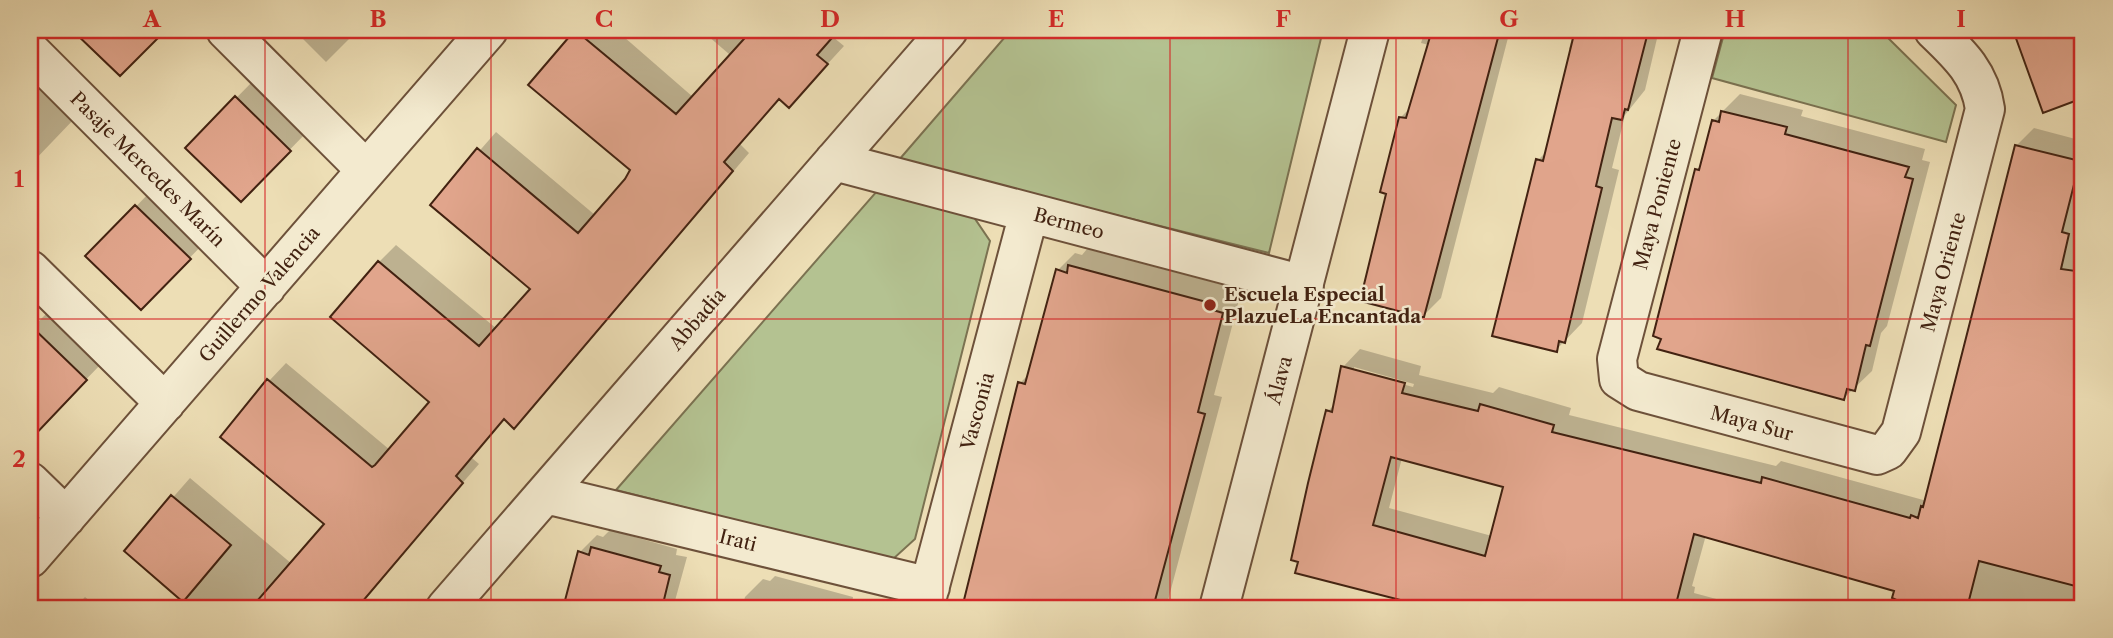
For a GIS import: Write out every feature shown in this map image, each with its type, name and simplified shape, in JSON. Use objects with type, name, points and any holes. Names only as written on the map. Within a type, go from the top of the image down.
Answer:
[{"type":"street","points":[[226,30],[366,170]]},
{"type":"street","name":"Guillermo Valencia","points":[[30,558],[488,30]]},
{"type":"street","name":"Abbadia","points":[[446,608],[947,30]]},
{"type":"street","name":"Álava","points":[[1219,608],[1370,30]]},
{"type":"street","name":"Maya Poniente","points":[[1619,379],[1617,359],[1703,30]]},
{"type":"street","name":"Maya Oriente","points":[[1888,450],[1901,432],[1985,109],[1982,90],[1973,71],[1934,30]]},
{"type":"street","name":"Pasaje Mercedes Marín","points":[[30,51],[266,287]]},
{"type":"street","name":"Bermeo","points":[[834,161],[1304,285]]},
{"type":"street","name":"Vasconia","points":[[927,597],[1029,213]]},
{"type":"street","points":[[30,270],[165,403]]},
{"type":"street","name":"Maya Sur","points":[[1619,379],[1638,391],[1865,454],[1877,455],[1888,450]]},
{"type":"street","points":[[30,482],[66,517]]},
{"type":"street","name":"Irati","points":[[546,494],[927,597]]},
{"type":"green space","points":[[1011,30],[1323,30],[1269,253],[898,161]]},
{"type":"green space","points":[[1725,30],[1880,30],[1956,105],[1946,142],[1712,78]]},
{"type":"green space","points":[[877,191],[971,213],[990,241],[915,539],[892,560],[616,490]]},
{"type":"building","points":[[72,30],[166,30],[120,76]]},
{"type":"building","points":[[575,30],[676,114],[752,30],[839,30],[817,55],[828,64],[789,108],[779,99],[724,162],[733,171],[514,429],[504,419],[456,476],[463,483],[357,608],[251,608],[324,524],[220,437],[267,379],[372,467],[429,402],[330,317],[378,261],[479,346],[530,289],[430,205],[477,148],[578,233],[625,179],[630,170],[528,85]]},
{"type":"building","points":[[1432,30],[1500,30],[1424,317],[1421,317],[1360,301],[1386,194],[1380,192],[1399,117],[1406,118]]},
{"type":"building","points":[[1575,30],[1622,30],[1647,36],[1628,110],[1625,109],[1622,120],[1612,118],[1596,186],[1602,188],[1565,343],[1559,341],[1557,352],[1492,336],[1536,159],[1543,161]]},
{"type":"building","points":[[2013,30],[2083,30],[2083,98],[2043,113]]},
{"type":"building","points":[[235,96],[291,151],[241,202],[185,148]]},
{"type":"building","points":[[1721,111],[1787,127],[1785,134],[1909,167],[1905,177],[1913,179],[1870,346],[1866,345],[1855,391],[1847,389],[1844,400],[1657,349],[1661,339],[1653,336],[1695,169],[1699,170],[1712,120],[1719,122]]},
{"type":"building","points":[[2015,145],[2080,161],[2062,232],[2069,234],[2061,269],[2083,272],[2083,588],[1979,561],[1967,608],[1897,608],[1899,601],[1892,598],[1894,591],[1694,534],[1675,608],[1411,608],[1412,603],[1295,573],[1298,562],[1291,560],[1326,410],[1332,412],[1341,366],[1405,383],[1402,393],[1478,411],[1480,404],[1554,425],[1552,432],[1761,483],[1762,477],[1910,518],[1911,515],[1918,518],[1921,506],[1923,507]],"holes":[[[1391,457],[1503,487],[1485,556],[1373,525]]]},
{"type":"building","points":[[135,205],[191,259],[141,310],[85,256]]},
{"type":"building","points":[[1068,265],[1214,304],[1213,310],[1223,313],[1198,412],[1205,414],[1153,608],[962,608],[1018,382],[1025,384],[1056,269],[1067,273]]},
{"type":"building","points":[[30,325],[87,380],[30,440]]},
{"type":"building","points":[[171,495],[231,545],[183,602],[124,551]]},
{"type":"building","points":[[591,547],[661,566],[659,572],[670,575],[662,608],[563,608],[578,551],[589,555]]},
{"type":"place","name":"Escuela Especial PlazueLa Encantada","points":[[1210,305]]}]
